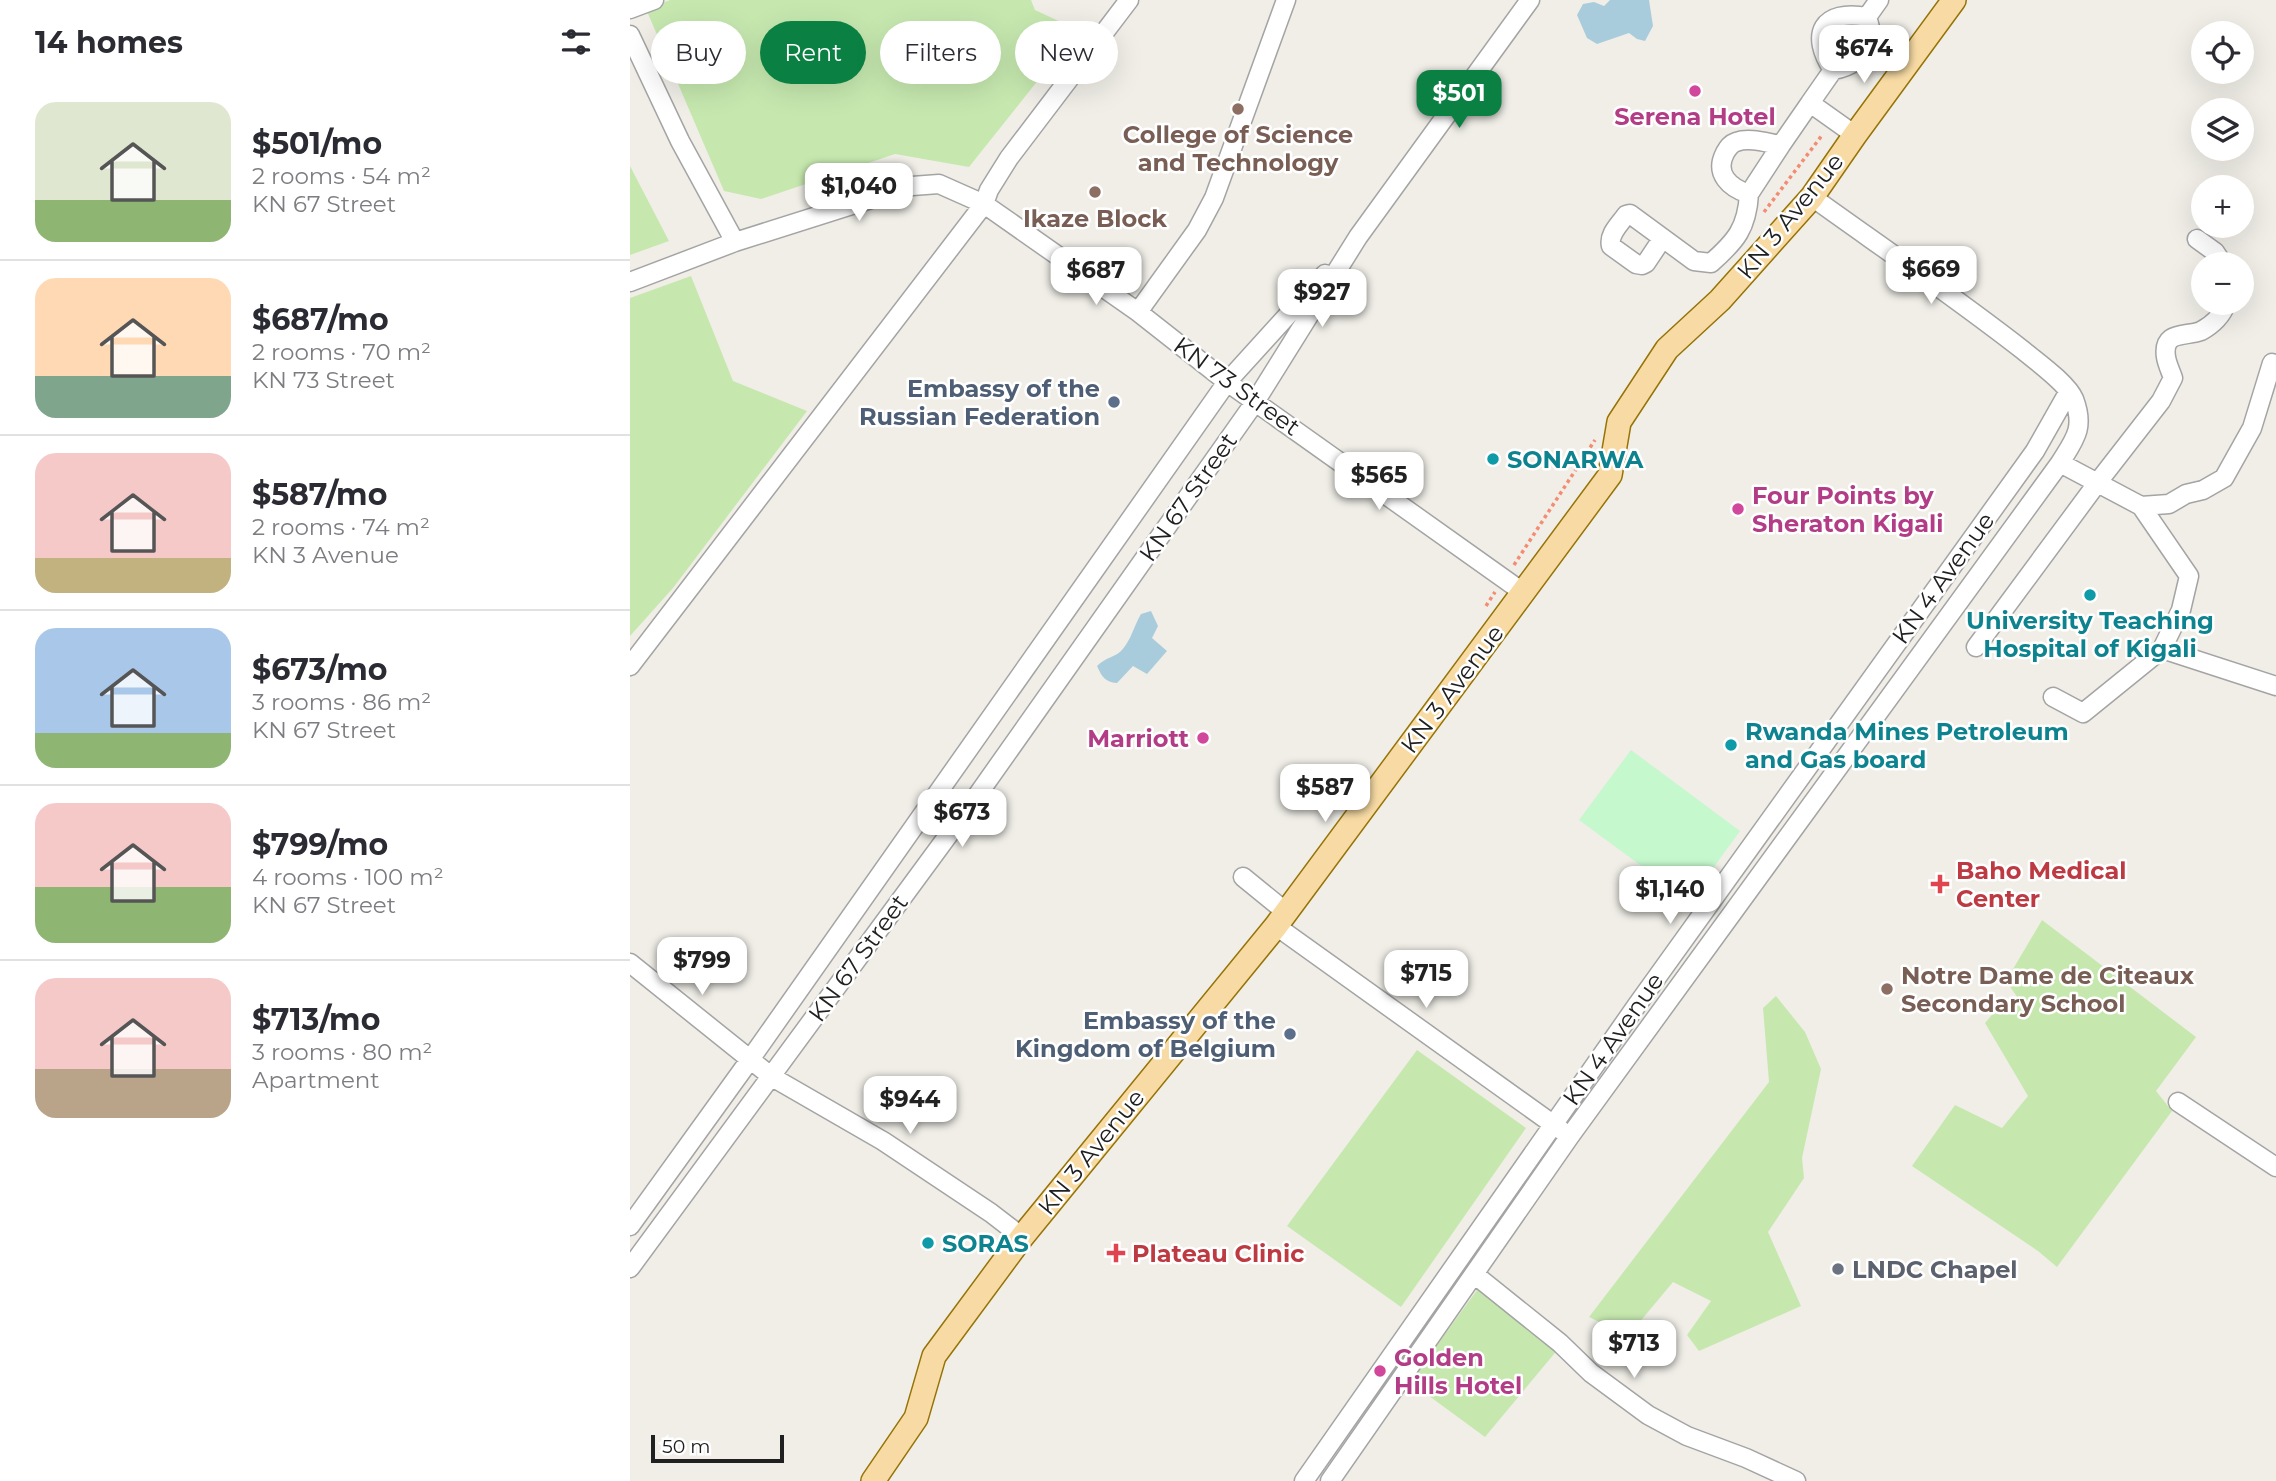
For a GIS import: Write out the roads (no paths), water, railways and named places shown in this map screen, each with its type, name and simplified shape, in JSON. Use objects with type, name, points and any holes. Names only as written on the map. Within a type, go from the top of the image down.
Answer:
[{"type":"main road","name":"KN 3 Avenue","points":[[873,1481],[916,1418],[934,1356],[1022,1237],[1281,919],[1609,475],[1619,422],[1667,349],[1720,300],[1812,198],[1954,0]]},
{"type":"street","points":[[630,9],[654,0]]},
{"type":"street","points":[[630,666],[984,204],[989,190],[1009,158],[1129,0]]},
{"type":"street","points":[[1138,313],[1197,230],[1214,198],[1286,0]]},
{"type":"street","points":[[1358,237],[1530,0]]},
{"type":"street","points":[[1833,70],[1845,69],[1865,52],[1871,40],[1867,17],[1879,0]]},
{"type":"street","points":[[1833,70],[1820,41],[1821,32],[1827,22],[1839,15],[1867,17]]},
{"type":"street","points":[[630,35],[680,141],[735,242]]},
{"type":"street","points":[[1662,239],[1693,261],[1711,263],[1731,245],[1748,214],[1749,194],[1833,70]]},
{"type":"street","points":[[1810,103],[1855,135]]},
{"type":"street","points":[[1749,194],[1738,191],[1723,177],[1720,162],[1728,146],[1749,140],[1781,145]]},
{"type":"street","name":"KN 73 Street","points":[[630,282],[735,242],[912,186],[939,184],[984,204],[1138,313],[1227,382],[1524,593]]},
{"type":"street","points":[[1812,198],[2008,339],[2069,391]]},
{"type":"street","name":"KN 67 Street","points":[[630,1226],[1227,382],[1358,237]]},
{"type":"street","name":"KN 67 Street","points":[[630,1268],[969,807],[1255,402],[1358,237]]},
{"type":"street","points":[[2197,239],[2215,252]]},
{"type":"street","points":[[1976,647],[2161,401],[2173,379],[2165,355],[2167,344],[2176,335],[2200,331],[2222,315]]},
{"type":"street","points":[[2141,506],[2169,504],[2224,478],[2252,428],[2272,363]]},
{"type":"street","name":"KN 4 Avenue","points":[[1330,1481],[1570,1136],[2060,463],[2078,435],[2078,418],[2069,391]]},
{"type":"street","name":"KN 4 Avenue","points":[[1304,1481],[1637,1005],[2035,451],[2069,391]]},
{"type":"street","points":[[2053,697],[2083,713],[2162,649],[2181,610],[2189,576],[2141,506],[2060,463]]},
{"type":"street","points":[[2162,649],[2276,686]]},
{"type":"street","points":[[1243,877],[1281,919],[1570,1136]]},
{"type":"street","points":[[630,963],[749,1061],[883,1141],[1022,1237]]},
{"type":"street","points":[[1637,1005],[1655,1019]]},
{"type":"street","points":[[2178,1102],[2276,1167]]},
{"type":"street","points":[[1474,1275],[1560,1343],[1591,1373],[1648,1415],[1687,1436],[1746,1458],[1796,1481]]},
{"type":"water","points":[[1610,0],[1649,0],[1653,26],[1645,41],[1629,33],[1597,44],[1587,38],[1577,15],[1583,4],[1594,2],[1604,6]]},
{"type":"water","points":[[1151,611],[1158,626],[1152,638],[1167,651],[1147,674],[1133,666],[1117,683],[1107,680],[1097,666],[1122,650],[1141,614]]},
{"type":"place","name":"Serena Hotel","points":[[1695,91]]},
{"type":"place","name":"College of Science and Technology","points":[[1238,109]]},
{"type":"place","name":"Ikaze Block","points":[[1095,192]]},
{"type":"place","name":"Embassy of the Russian Federation","points":[[1114,402]]},
{"type":"place","name":"SONARWA","points":[[1493,459]]},
{"type":"place","name":"Four Points by Sheraton Kigali","points":[[1738,509]]},
{"type":"place","name":"University Teaching Hospital of Kigali","points":[[2090,595]]},
{"type":"place","name":"Marriott","points":[[1203,738]]},
{"type":"place","name":"Rwanda Mines Petroleum and Gas board","points":[[1731,745]]},
{"type":"place","name":"Baho Medical Center","points":[[1940,884]]},
{"type":"place","name":"Notre Dame de Citeaux Secondary School","points":[[1887,989]]},
{"type":"place","name":"Embassy of the Kingdom of Belgium","points":[[1290,1034]]},
{"type":"place","name":"SORAS","points":[[928,1243]]},
{"type":"place","name":"Plateau Clinic","points":[[1116,1253]]},
{"type":"place","name":"LNDC Chapel","points":[[1838,1269]]},
{"type":"place","name":"Golden Hills Hotel","points":[[1380,1371]]}]
